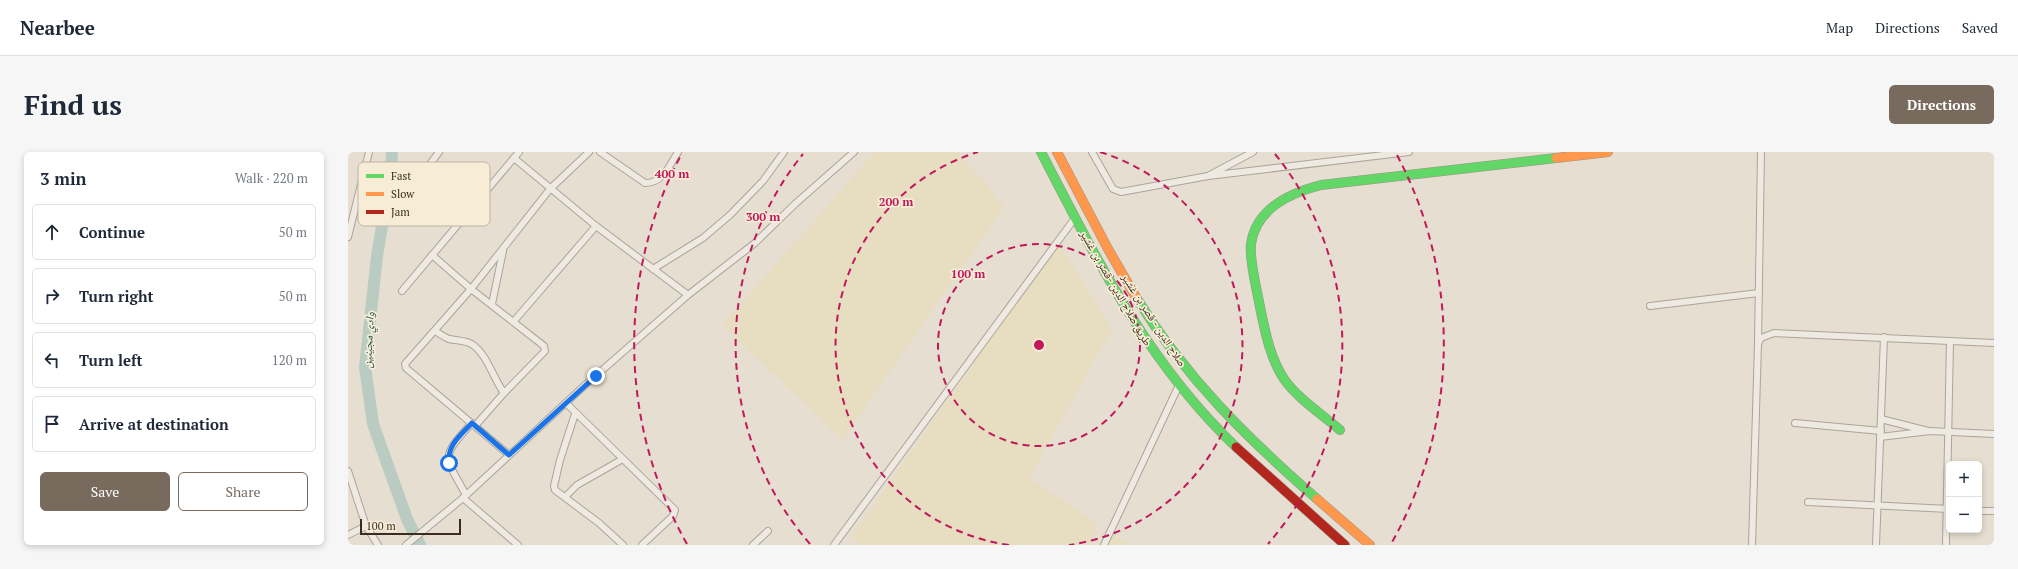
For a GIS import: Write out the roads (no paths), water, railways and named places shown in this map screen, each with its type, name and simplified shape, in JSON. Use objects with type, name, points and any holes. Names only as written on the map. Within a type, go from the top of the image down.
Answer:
[{"type":"main road","name":"طريق صلاح الدين -قصر بن غشير","points":[[1041,152],[1075,218],[1138,328],[1179,385],[1228,439],[1346,545]]},
{"type":"main road","name":"صلاح الدين - قصر بن غشير","points":[[1057,152],[1096,228],[1182,364],[1211,399],[1250,439],[1370,545]]},
{"type":"main road","points":[[1340,430],[1285,380],[1276,365],[1270,348],[1251,244],[1254,229],[1268,209],[1289,195],[1307,188],[1321,185],[1608,152]]},
{"type":"main road","points":[[1352,545],[1360,536]]},
{"type":"street","points":[[367,162],[369,152]]},
{"type":"street","points":[[432,162],[439,152]]},
{"type":"street","points":[[490,186],[519,152]]},
{"type":"street","points":[[509,455],[405,366],[471,289],[550,189],[589,152]]},
{"type":"street","points":[[600,152],[645,183],[653,183],[660,180],[678,152]]},
{"type":"street","points":[[608,158],[613,152]]},
{"type":"street","points":[[654,269],[703,238],[730,215],[762,181],[784,152]]},
{"type":"street","points":[[406,545],[465,497],[509,455],[688,295],[755,244],[795,204],[854,152]]},
{"type":"street","points":[[1092,152],[1116,191],[1121,192],[1208,176],[1380,154],[1409,152]]},
{"type":"street","points":[[1208,176],[1253,152]]},
{"type":"street","points":[[1752,545],[1758,344],[1761,152]]},
{"type":"street","points":[[514,158],[596,226],[688,295]]},
{"type":"street","points":[[348,237],[358,197]]},
{"type":"street","points":[[834,545],[1075,218]]},
{"type":"street","points":[[402,291],[457,226]]},
{"type":"street","points":[[514,321],[596,226]]},
{"type":"street","points":[[492,304],[504,248]]},
{"type":"street","points":[[432,255],[471,289],[514,321],[544,346],[545,351],[452,444],[448,455],[449,463],[465,497],[518,545]]},
{"type":"street","points":[[1650,306],[1759,293]]},
{"type":"street","points":[[435,331],[449,339],[464,341],[473,345],[483,357],[504,393]]},
{"type":"street","points":[[1758,344],[1766,335],[1774,333],[1994,343]]},
{"type":"street","points":[[1876,545],[1884,337]]},
{"type":"street","points":[[1948,497],[1950,341]]},
{"type":"street","points":[[1104,545],[1179,385]]},
{"type":"street","points":[[566,404],[621,460],[675,510],[674,516],[642,545]]},
{"type":"street","points":[[575,414],[554,482],[555,490],[599,523],[623,545]]},
{"type":"street","points":[[1881,419],[1930,431]]},
{"type":"street","points":[[1795,423],[1881,434],[1930,431],[1994,434]]},
{"type":"street","points":[[565,497],[577,485],[621,460]]},
{"type":"street","points":[[348,472],[366,526],[378,545]]},
{"type":"street","points":[[1808,502],[1946,509]]},
{"type":"street","points":[[1982,511],[1994,512]]},
{"type":"street","points":[[348,535],[366,526]]},
{"type":"street","points":[[753,545],[768,531]]},
{"type":"street","points":[[1946,545],[1947,533]]},
{"type":"waterway","name":"وادي مجينين","points":[[392,152],[392,162]]},
{"type":"waterway","name":"وادي مجينين","points":[[382,226],[377,256],[365,367],[373,424],[407,519],[420,545]]}]
